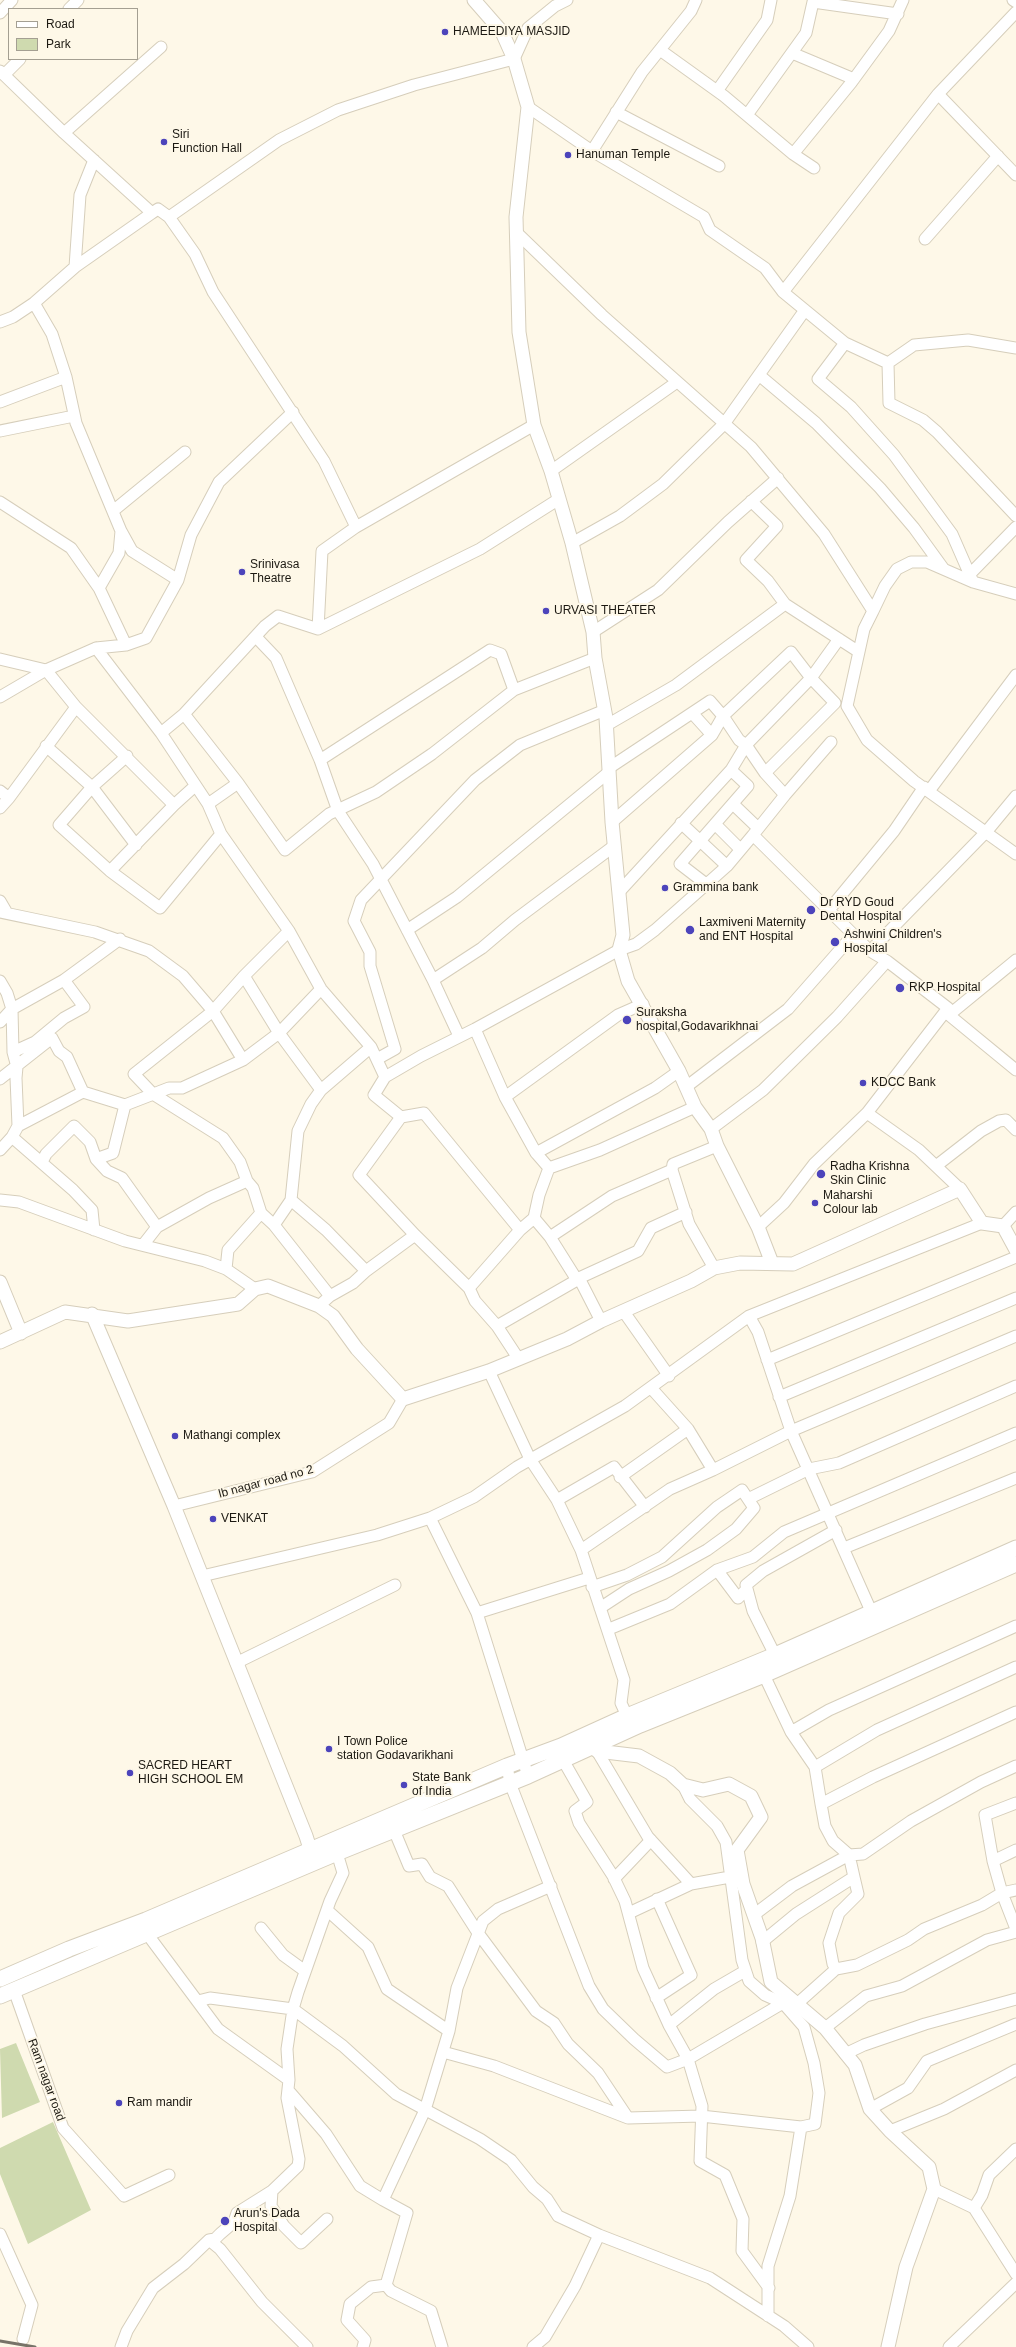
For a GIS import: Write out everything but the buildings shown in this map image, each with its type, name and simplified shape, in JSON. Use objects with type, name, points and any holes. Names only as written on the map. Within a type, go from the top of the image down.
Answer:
[{"type":"main road","points":[[331,1852],[507,1766],[775,1655],[1016,1548]]},
{"type":"main road","points":[[7,1993],[81,1960],[94,1944],[146,1920],[281,1871],[312,1858],[394,1830],[528,1776],[562,1760],[595,1749],[640,1725],[764,1675],[1016,1564]]},
{"type":"main road","points":[[0,1979],[69,1949],[148,1935],[281,1871]]},
{"type":"main road","points":[[69,1949],[81,1960]]},
{"type":"street","points":[[0,13],[12,0]]},
{"type":"street","points":[[70,8],[78,0]]},
{"type":"street","points":[[474,0],[502,32],[514,59],[528,107],[516,217],[519,332],[534,425],[551,471],[572,543],[593,632],[595,658],[607,725],[612,822],[623,935],[619,950],[628,981],[643,1004],[679,1071],[695,1107],[711,1129],[717,1146],[758,1228],[772,1263]]},
{"type":"street","points":[[514,59],[528,28],[555,6],[567,0]]},
{"type":"street","points":[[592,151],[642,72],[691,11],[696,0]]},
{"type":"street","points":[[717,91],[767,20],[771,0]]},
{"type":"street","points":[[793,154],[854,79],[889,31],[898,14],[903,0]]},
{"type":"street","points":[[747,115],[806,33],[813,2],[898,14]]},
{"type":"street","points":[[783,292],[938,94],[1016,12]]},
{"type":"street","points":[[64,133],[161,47]]},
{"type":"street","points":[[660,50],[717,91],[793,154],[814,168]]},
{"type":"street","points":[[792,52],[854,79]]},
{"type":"street","points":[[169,217],[279,140],[338,110],[414,85],[514,59]]},
{"type":"street","points":[[19,60],[2,73],[64,133],[152,213]]},
{"type":"street","points":[[938,94],[1016,175]]},
{"type":"street","points":[[528,107],[592,151],[704,217],[710,230],[765,268],[783,292],[845,343],[888,363]]},
{"type":"street","points":[[616,112],[719,166]]},
{"type":"street","points":[[925,240],[998,156]]},
{"type":"street","points":[[75,267],[80,195],[94,160]]},
{"type":"street","points":[[0,322],[13,317],[34,303],[75,267],[158,209],[169,217],[195,254],[213,292],[324,461],[356,527]]},
{"type":"street","points":[[516,232],[602,315],[751,447],[824,534],[873,611]]},
{"type":"street","points":[[34,303],[52,334],[66,376],[74,416],[121,531],[132,551],[178,580]]},
{"type":"street","points":[[572,543],[620,516],[663,484],[724,424],[805,310]]},
{"type":"street","points":[[888,363],[914,345],[968,340],[1016,348]]},
{"type":"street","points":[[845,343],[818,378],[852,407],[894,455],[952,534],[972,578]]},
{"type":"street","points":[[888,363],[889,403],[923,420],[937,432],[1016,516]]},
{"type":"street","points":[[759,375],[816,422],[880,488],[914,528],[943,568]]},
{"type":"street","points":[[0,402],[66,376]]},
{"type":"street","points":[[551,471],[677,382]]},
{"type":"street","points":[[0,698],[46,670],[96,648],[126,645],[146,638],[178,580],[191,535],[219,482],[292,412]]},
{"type":"street","points":[[0,431],[74,416]]},
{"type":"street","points":[[318,629],[322,551],[356,527],[534,425]]},
{"type":"street","points":[[113,511],[185,452]]},
{"type":"street","points":[[593,632],[658,590],[751,501],[778,478]]},
{"type":"street","points":[[161,733],[184,714],[265,626],[278,616],[318,629],[480,549],[559,499]]},
{"type":"street","points":[[751,501],[777,526],[746,560],[768,581],[785,604],[859,652]]},
{"type":"street","points":[[0,502],[71,548],[99,588],[126,645]]},
{"type":"street","points":[[972,578],[1016,527]]},
{"type":"street","points":[[99,588],[119,553],[121,531]]},
{"type":"street","points":[[1016,594],[927,562],[911,562],[897,569],[885,586],[864,629],[847,706],[867,740],[927,789],[987,831],[1016,854]]},
{"type":"street","points":[[607,725],[676,685],[785,604]]},
{"type":"street","points":[[256,637],[276,658],[320,760],[338,811],[380,877],[433,980],[459,1036]]},
{"type":"street","points":[[619,892],[731,770],[746,745],[811,678],[839,639]]},
{"type":"street","points":[[96,648],[161,733],[208,804],[222,834],[289,932],[322,989],[371,1046],[385,1077]]},
{"type":"street","points":[[320,760],[490,650],[501,654],[514,690]]},
{"type":"street","points":[[612,822],[712,735],[723,716],[791,652],[811,678],[836,703],[765,773]]},
{"type":"street","points":[[184,714],[238,783],[285,850],[329,814],[376,792],[415,766],[514,690],[595,658]]},
{"type":"street","points":[[0,659],[46,670],[76,707],[127,756],[174,805]]},
{"type":"street","points":[[828,911],[894,831],[1016,675]]},
{"type":"street","points":[[407,930],[457,897],[609,770],[710,701],[723,716],[739,740],[746,745],[765,773],[785,794]]},
{"type":"street","points":[[0,808],[5,795],[76,707]]},
{"type":"street","points":[[377,1059],[395,1049],[370,966],[370,952],[354,921],[361,900],[380,877],[475,780],[520,745],[605,710]]},
{"type":"street","points":[[693,714],[712,735]]},
{"type":"street","points":[[401,1117],[374,1095],[385,1077],[619,950],[636,944],[655,930],[727,866],[785,794],[831,742]]},
{"type":"street","points":[[46,746],[92,787],[136,845]]},
{"type":"street","points":[[127,756],[92,787],[59,825],[110,871],[160,908],[222,834]]},
{"type":"street","points":[[706,884],[680,864],[716,825],[748,786],[731,770]]},
{"type":"street","points":[[208,804],[238,783]]},
{"type":"street","points":[[110,871],[174,805],[195,786]]},
{"type":"street","points":[[870,951],[987,831],[1016,796]]},
{"type":"street","points":[[732,804],[828,911],[870,951],[887,961],[949,1011],[1016,1070]]},
{"type":"street","points":[[681,823],[727,866]]},
{"type":"street","points":[[716,825],[740,849]]},
{"type":"street","points":[[433,980],[482,948],[515,920],[614,846]]},
{"type":"street","points":[[0,901],[3,912],[120,939],[149,951],[183,976],[213,1011],[243,1060]]},
{"type":"street","points":[[289,932],[244,976],[213,1011],[134,1074],[153,1094],[224,1138],[240,1162],[247,1181],[253,1188],[261,1212],[274,1225],[330,1296]]},
{"type":"street","points":[[686,1087],[788,1009],[853,935]]},
{"type":"street","points":[[0,1022],[12,1009],[64,980],[120,939]]},
{"type":"street","points":[[711,1129],[763,1090],[837,1017],[887,961]]},
{"type":"street","points":[[758,1228],[784,1203],[814,1164],[867,1112],[949,1011],[1015,963]]},
{"type":"street","points":[[244,976],[279,1033],[321,1090]]},
{"type":"street","points":[[0,1079],[17,1067],[49,1036],[64,1018],[84,1007],[64,980]]},
{"type":"street","points":[[0,981],[7,993],[12,1009],[13,1052],[17,1067],[18,1126],[12,1137],[0,1150]]},
{"type":"street","points":[[18,1126],[83,1092],[125,1105],[169,1088],[182,1088],[243,1060],[279,1033],[322,989]]},
{"type":"street","points":[[505,1097],[618,1015],[643,1004]]},
{"type":"street","points":[[475,1029],[505,1097],[536,1153],[549,1168]]},
{"type":"street","points":[[13,1052],[49,1036]]},
{"type":"street","points":[[49,1036],[59,1051],[67,1057],[83,1092]]},
{"type":"street","points":[[274,1225],[291,1200],[298,1130],[311,1104],[321,1090],[371,1046]]},
{"type":"street","points":[[536,1153],[655,1088],[679,1071]]},
{"type":"street","points":[[96,1159],[113,1152],[125,1105]]},
{"type":"street","points":[[549,1168],[600,1150],[695,1107]]},
{"type":"street","points":[[867,1112],[919,1150],[960,1189],[982,1223]]},
{"type":"street","points":[[518,1358],[497,1326],[475,1301],[469,1288],[415,1235],[358,1175],[401,1117],[424,1113],[520,1230]]},
{"type":"street","points":[[936,1166],[981,1132],[999,1121],[1006,1120],[1016,1130]]},
{"type":"street","points":[[42,1162],[46,1154],[74,1126],[90,1142],[96,1159],[107,1171],[122,1178],[157,1227]]},
{"type":"street","points":[[12,1137],[42,1162],[92,1210],[94,1230]]},
{"type":"street","points":[[714,1268],[689,1224],[672,1170],[673,1164],[717,1146]]},
{"type":"street","points":[[469,1288],[520,1230],[534,1218],[539,1195],[549,1168]]},
{"type":"street","points":[[550,1237],[612,1196],[672,1170]]},
{"type":"street","points":[[143,1245],[157,1227],[209,1198],[247,1181]]},
{"type":"street","points":[[0,1342],[65,1312],[92,1314],[128,1321],[238,1304],[255,1289],[268,1286],[319,1306],[333,1316],[357,1349],[403,1399],[489,1371],[567,1339],[601,1321],[691,1281],[714,1268],[740,1263],[793,1264],[960,1189]]},
{"type":"street","points":[[0,1200],[19,1202],[125,1241],[226,1269],[255,1289]]},
{"type":"street","points":[[291,1200],[326,1230],[366,1271]]},
{"type":"street","points":[[226,1269],[228,1250],[261,1212]]},
{"type":"street","points":[[497,1326],[578,1279],[638,1251],[651,1228],[686,1212]]},
{"type":"street","points":[[1003,1226],[1016,1212]]},
{"type":"street","points":[[534,1218],[550,1237],[578,1279],[601,1321]]},
{"type":"street","points":[[202,1576],[377,1535],[430,1518],[474,1497],[530,1459],[625,1406],[652,1389],[749,1316],[982,1223],[1003,1226]]},
{"type":"street","points":[[1003,1226],[1016,1250]]},
{"type":"street","points":[[319,1306],[330,1296],[353,1283],[366,1271],[415,1235]]},
{"type":"street","points":[[767,1360],[1016,1257]]},
{"type":"street","points":[[0,1282],[21,1333]]},
{"type":"street","points":[[779,1397],[1016,1298]]},
{"type":"street","points":[[624,1312],[669,1376]]},
{"type":"street","points":[[92,1314],[174,1506],[312,1858]]},
{"type":"street","points":[[749,1316],[758,1332],[791,1431],[871,1612]]},
{"type":"street","points":[[581,1550],[670,1489],[713,1470],[791,1431],[1016,1336]]},
{"type":"street","points":[[489,1371],[530,1459],[557,1500],[581,1550],[590,1582],[609,1629],[624,1680],[621,1703],[627,1716]]},
{"type":"street","points":[[477,1613],[590,1582],[627,1575],[662,1558],[717,1507],[745,1494],[809,1469],[839,1463],[1016,1386]]},
{"type":"street","points":[[652,1389],[688,1429],[713,1470]]},
{"type":"street","name":"lb nagar road no 2","points":[[174,1506],[312,1472],[389,1423],[403,1399]]},
{"type":"street","points":[[620,1477],[688,1429]]},
{"type":"street","points":[[609,1629],[670,1604],[717,1570],[753,1557],[784,1532],[1016,1433]]},
{"type":"street","points":[[557,1500],[614,1467],[620,1477],[645,1507]]},
{"type":"street","points":[[844,1548],[1016,1478]]},
{"type":"street","points":[[600,1608],[629,1589],[669,1571],[707,1550],[736,1529],[754,1508],[745,1494]]},
{"type":"street","points":[[430,1518],[477,1613],[528,1776]]},
{"type":"street","points":[[775,1655],[753,1612],[746,1585],[763,1571],[836,1530]]},
{"type":"street","points":[[717,1570],[738,1598],[747,1589]]},
{"type":"street","points":[[236,1663],[395,1585]]},
{"type":"street","points":[[791,1732],[829,1710],[1016,1626]]},
{"type":"street","points":[[815,1767],[877,1730],[1016,1666]]},
{"type":"street","points":[[764,1675],[791,1732],[815,1767],[825,1826],[833,1841],[849,1856],[858,1894],[839,1913],[829,1943],[833,1964],[836,1969]]},
{"type":"street","points":[[821,1804],[873,1777],[1016,1712]]},
{"type":"street","points":[[595,1749],[640,1756],[670,1773],[683,1786],[690,1799],[717,1826],[726,1842],[742,1960],[745,1971],[749,1981],[765,1995],[783,2003],[798,2003],[836,1969],[857,1965],[908,1940],[924,1929],[982,1905],[1002,1893],[1016,1890]]},
{"type":"street","points":[[595,1749],[651,1840],[691,1884]]},
{"type":"street","points":[[562,1760],[587,1802],[575,1811],[579,1823],[614,1879],[629,1913],[643,1968],[669,2025],[688,2059],[702,2106],[700,2161],[724,2175],[743,2219],[742,2251],[769,2288]]},
{"type":"street","points":[[507,1766],[510,1783],[589,1986],[603,2009],[634,2039],[667,2067],[688,2059],[783,2003]]},
{"type":"street","points":[[755,1914],[792,1886],[849,1856],[863,1854],[911,1820],[981,1782],[1016,1766]]},
{"type":"street","points":[[683,1786],[703,1790],[729,1784],[751,1796],[761,1817],[737,1850],[743,1884],[755,1914],[771,1982],[798,2003],[825,2028],[855,2065],[870,2109],[890,2131],[929,2167],[934,2189],[906,2267],[888,2347]]},
{"type":"street","points":[[825,2028],[866,1996],[902,1986],[987,1940],[1016,1931],[1002,1893],[993,1861],[985,1815],[1016,1803]]},
{"type":"street","points":[[394,1830],[409,1866],[422,1864],[430,1877],[448,1886],[478,1933],[536,2011],[554,2023],[568,2044],[598,2073],[628,2118]]},
{"type":"street","points":[[614,1879],[651,1840]]},
{"type":"street","points":[[993,1861],[1016,1850]]},
{"type":"street","points":[[121,2347],[127,2331],[153,2288],[184,2264],[209,2240],[215,2239],[234,2222],[237,2213],[272,2191],[298,2166],[299,2159],[287,2098],[287,2049],[293,2009],[327,1910],[343,1873],[331,1852]]},
{"type":"street","points":[[629,1913],[691,1884],[730,1876],[743,1884]]},
{"type":"street","points":[[762,1942],[796,1914],[854,1877]]},
{"type":"street","points":[[383,2200],[426,2110],[449,2031],[457,1988],[483,1921],[498,1909],[551,1886]]},
{"type":"street","points":[[656,1998],[692,1975],[657,1899]]},
{"type":"street","points":[[327,1910],[368,1947],[387,1989],[449,2031]]},
{"type":"street","points":[[261,1928],[282,1955],[306,1971]]},
{"type":"street","points":[[148,1935],[218,2029],[288,2085],[326,2134],[360,2186],[407,2213],[386,2285]]},
{"type":"street","points":[[669,2025],[714,1989],[745,1971]]},
{"type":"street","name":"Ram nagar road","points":[[7,1993],[63,2128],[124,2196],[169,2174]]},
{"type":"street","points":[[198,2001],[210,1998],[293,2009],[343,2046],[396,2094],[480,2139],[511,2160],[533,2187],[547,2199],[558,2216],[599,2235],[710,2278],[784,2326],[808,2347]]},
{"type":"street","points":[[846,2054],[864,2045],[925,2024],[1016,1999]]},
{"type":"street","points":[[443,2052],[494,2066],[628,2118],[701,2116],[801,2127],[815,2124],[819,2093],[814,2063],[804,2027],[783,2003]]},
{"type":"street","points":[[870,2109],[908,2088],[927,2061],[1016,2024]]},
{"type":"street","points":[[890,2131],[944,2109],[1016,2070]]},
{"type":"street","points":[[768,2316],[768,2266],[790,2196],[801,2127]]},
{"type":"street","points":[[974,2208],[982,2195],[989,2175],[1016,2149]]},
{"type":"street","points":[[934,2189],[974,2208],[1016,2274]]},
{"type":"street","points":[[272,2191],[271,2206],[284,2226],[302,2243],[327,2219]]},
{"type":"street","points":[[0,2234],[32,2305],[24,2340]]},
{"type":"street","points":[[533,2347],[545,2337],[575,2286],[599,2235]]},
{"type":"street","points":[[209,2240],[220,2249],[262,2302],[308,2347]]},
{"type":"street","points":[[949,2347],[1016,2283]]},
{"type":"street","points":[[363,2347],[366,2340],[347,2320],[350,2304],[371,2286],[386,2285]]},
{"type":"street","points":[[386,2285],[391,2291],[431,2311],[442,2347]]},
{"type":"green space","points":[[16,2043],[40,2102],[2,2118],[0,2049]]},
{"type":"green space","points":[[53,2122],[91,2210],[28,2244],[0,2174],[0,2148]]},
{"type":"railway","points":[[0,2341],[35,2347]]},
{"type":"place","name":"HAMEEDIYA MASJID","points":[[445,32]]},
{"type":"place","name":"Siri Function Hall","points":[[164,142]]},
{"type":"place","name":"Hanuman Temple","points":[[568,155]]},
{"type":"place","name":"Srinivasa Theatre","points":[[242,572]]},
{"type":"place","name":"URVASI THEATER","points":[[546,611]]},
{"type":"place","name":"Grammina bank","points":[[665,888]]},
{"type":"place","name":"Dr RYD Goud Dental Hospital","points":[[811,910]]},
{"type":"place","name":"Laxmiveni Maternity and ENT Hospital","points":[[690,930]]},
{"type":"place","name":"Ashwini Children's Hospital","points":[[835,942]]},
{"type":"place","name":"RKP Hospital","points":[[900,988]]},
{"type":"place","name":"Suraksha hospital,Godavarikhnai","points":[[627,1020]]},
{"type":"place","name":"KDCC Bank","points":[[863,1083]]},
{"type":"place","name":"Radha Krishna Skin Clinic","points":[[821,1174]]},
{"type":"place","name":"Maharshi Colour lab","points":[[815,1203]]},
{"type":"place","name":"Mathangi complex","points":[[175,1436]]},
{"type":"place","name":"VENKAT","points":[[213,1519]]},
{"type":"place","name":"I Town Police station Godavarikhani","points":[[329,1749]]},
{"type":"place","name":"SACRED HEART HIGH SCHOOL EM","points":[[130,1773]]},
{"type":"place","name":"State Bank of India","points":[[404,1785]]},
{"type":"place","name":"Ram mandir","points":[[119,2103]]},
{"type":"place","name":"Arun's Dada Hospital","points":[[225,2221]]}]
